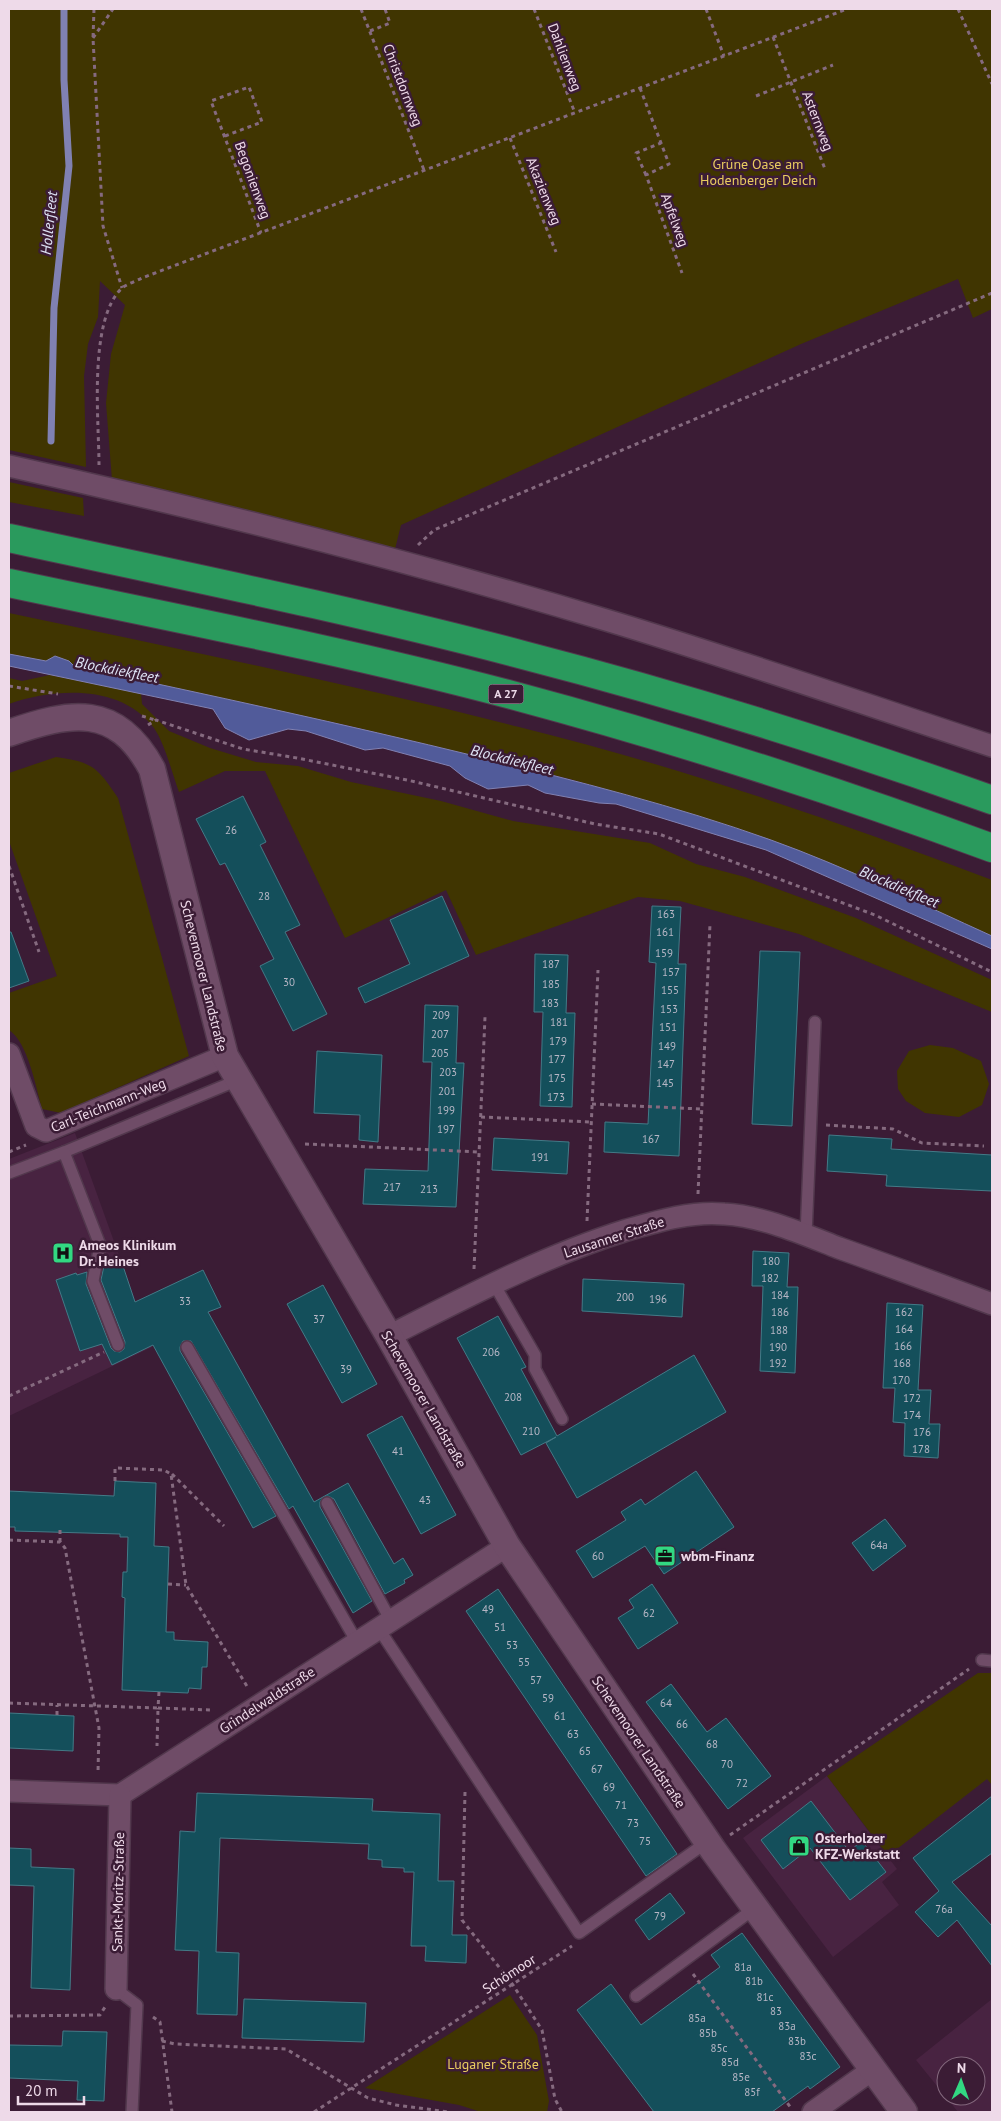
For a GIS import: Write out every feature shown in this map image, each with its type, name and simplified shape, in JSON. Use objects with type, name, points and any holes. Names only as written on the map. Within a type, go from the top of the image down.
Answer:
[{"type":"highway","points":[[9,538],[342,610],[522,654],[712,707],[880,760],[992,800]]},
{"type":"highway","name":"A 27","points":[[9,583],[317,648],[504,693],[689,746],[840,793],[992,848]]},
{"type":"street","points":[[9,466],[98,486],[399,562],[606,620],[992,746]]},
{"type":"street","name":"Schevemoorer Landstraße","points":[[9,733],[55,718],[69,716],[87,717],[105,722],[127,736],[145,756],[152,769],[224,1056],[389,1336],[507,1546],[710,1846],[904,2112]]},
{"type":"street","name":"Carl-Teichmann-Weg","points":[[9,1054],[36,1126],[46,1131],[53,1130],[224,1056]]},
{"type":"street","name":"Lausanner Straße","points":[[389,1336],[494,1284],[586,1243],[665,1219],[697,1215],[723,1214],[750,1218],[806,1236],[992,1304]]},
{"type":"street","name":"Grindelwaldstraße","points":[[120,1795],[507,1546]]},
{"type":"street","points":[[9,1791],[120,1795]]},
{"type":"street","name":"Sankt-Moritz-Straße","points":[[116,1989],[120,1795]]},
{"type":"street","points":[[813,2112],[872,2070]]},
{"type":"lane","points":[[806,1236],[815,1022]]},
{"type":"lane","points":[[9,1173],[238,1080]]},
{"type":"lane","points":[[64,1152],[100,1245],[93,1281],[118,1345]]},
{"type":"lane","points":[[494,1284],[535,1355],[534,1369],[562,1419]]},
{"type":"lane","points":[[187,1347],[357,1642]]},
{"type":"lane","points":[[326,1503],[385,1625],[579,1932],[710,1846]]},
{"type":"lane","points":[[636,1996],[755,1908]]},
{"type":"lane","points":[[116,1989],[137,2005],[132,2112]]},
{"type":"path","points":[[94,9],[93,38],[103,226],[122,288]]},
{"type":"path","points":[[93,38],[113,9]]},
{"type":"path","name":"Christdornweg","points":[[361,9],[424,170]]},
{"type":"path","points":[[370,31],[390,23],[385,9]]},
{"type":"path","name":"Dahlienweg","points":[[534,9],[575,113]]},
{"type":"path","points":[[706,9],[724,56]]},
{"type":"path","points":[[98,486],[97,396],[100,348],[106,313],[122,288],[142,278],[847,9]]},
{"type":"path","points":[[958,9],[992,84]]},
{"type":"path","name":"Asternweg","points":[[773,37],[825,169]]},
{"type":"path","name":"Asternweg","points":[[756,96],[833,65]]},
{"type":"path","name":"Begonienweg","points":[[225,136],[262,122],[248,87],[211,101],[261,233]]},
{"type":"path","points":[[640,88],[669,164],[646,174]]},
{"type":"path","name":"Akazienweg","points":[[510,138],[556,252]]},
{"type":"path","name":"Apfelweg","points":[[661,143],[636,153],[646,174],[682,272]]},
{"type":"path","points":[[399,562],[434,530],[992,293]]},
{"type":"path","points":[[127,736],[156,720],[243,750],[297,758],[595,824],[659,834],[875,915],[992,972]]},
{"type":"path","points":[[9,866],[39,952]]},
{"type":"path","points":[[697,1215],[710,924]]},
{"type":"path","points":[[586,1243],[598,970]]},
{"type":"path","points":[[473,1294],[485,1017]]},
{"type":"path","points":[[592,1104],[702,1109]]},
{"type":"path","points":[[481,1117],[591,1122]]},
{"type":"path","points":[[810,1124],[893,1129],[922,1143],[984,1146]]},
{"type":"path","points":[[276,1143],[479,1152]]},
{"type":"path","points":[[9,1396],[118,1345]]},
{"type":"path","points":[[115,1481],[115,1468],[164,1470],[171,1474],[224,1526]]},
{"type":"path","points":[[171,1474],[186,1585],[258,1706]]},
{"type":"path","points":[[60,1529],[60,1542],[65,1548],[99,1728],[98,1794]]},
{"type":"path","points":[[9,1540],[60,1542]]},
{"type":"path","points":[[168,1584],[186,1585]]},
{"type":"path","points":[[710,1846],[987,1661]]},
{"type":"path","points":[[156,1771],[158,1692]]},
{"type":"path","points":[[9,1704],[213,1710]]},
{"type":"path","points":[[57,1705],[57,1715]]},
{"type":"path","points":[[460,1786],[466,1794],[462,1920],[513,1985],[542,2030],[555,2099],[562,2112]]},
{"type":"path","name":"Schömoor","points":[[314,2112],[578,1943]]},
{"type":"path","points":[[683,1961],[795,2112]]},
{"type":"path","points":[[9,2016],[100,2015],[116,1989]]},
{"type":"path","points":[[137,2005],[160,2022],[172,2112]]},
{"type":"path","points":[[162,2042],[286,2049],[368,2098],[396,2105],[448,2112]]},
{"type":"shaded area","name":"Ameos Klinikum Dr. Heines","points":[[75,1133],[152,1347],[9,1416],[9,1159]]},
{"type":"shaded area","points":[[827,1776],[897,1869],[882,1882],[899,1905],[833,1957],[743,1838]]},
{"type":"shaded area","points":[[992,1999],[992,2112],[958,2112],[953,2106],[986,2106],[986,2056],[936,2056],[936,2085],[916,2060]]},
{"type":"green space","name":"Grüne Oase am Hodenberger Deich","points":[[9,9],[992,9],[992,309],[973,318],[958,279],[801,344],[401,525],[395,549],[112,480],[106,403],[111,354],[125,305],[100,281],[98,317],[88,344],[84,376],[86,467],[9,450]]},
{"type":"green space","points":[[9,482],[83,498],[84,516],[9,502]]},
{"type":"green space","points":[[9,613],[264,667],[456,711],[639,759],[758,796],[992,880],[992,936],[854,874],[771,840],[694,815],[570,779],[350,726],[74,666],[69,661],[62,659],[46,661],[9,654]]},
{"type":"green space","points":[[50,675],[141,693],[142,704],[169,731],[210,748],[256,762],[298,766],[351,782],[441,801],[513,821],[650,843],[696,864],[745,877],[856,918],[992,980],[992,1012],[799,934],[680,901],[638,897],[476,955],[446,890],[345,938],[265,771],[225,771],[179,792],[165,750],[154,728],[140,714],[124,703],[106,697],[66,693],[46,695],[9,704],[9,678],[22,681]]},
{"type":"green space","points":[[56,757],[87,764],[99,773],[118,798],[189,1056],[61,1113],[42,1109],[26,1055],[16,1036],[9,1030],[9,993],[57,976],[9,841],[9,773]]},
{"type":"green space","points":[[930,1045],[953,1048],[981,1061],[989,1084],[982,1105],[959,1117],[925,1113],[906,1101],[898,1089],[897,1071],[909,1051]]},
{"type":"green space","points":[[978,1673],[992,1673],[992,1785],[987,1779],[888,1856],[827,1776]]},
{"type":"green space","name":"Luganer Straße","points":[[510,1995],[537,2035],[549,2101],[547,2112],[481,2112],[459,2105],[365,2088]]},
{"type":"water","points":[[9,654],[46,661],[55,656],[69,661],[74,666],[428,745],[553,775],[663,805],[771,840],[855,874],[992,936],[992,949],[766,850],[616,804],[599,803],[545,793],[528,785],[488,789],[465,778],[450,766],[383,748],[365,750],[306,731],[288,729],[249,740],[225,728],[213,709],[9,666]]},
{"type":"building","points":[[243,796],[266,842],[260,845],[300,925],[285,932],[327,1014],[293,1031],[260,966],[274,959],[225,863],[220,865],[196,819]]},
{"type":"building","points":[[442,896],[469,956],[365,1003],[358,988],[410,964],[390,920]]},
{"type":"building","points":[[652,906],[681,907],[678,964],[686,964],[679,1156],[604,1152],[605,1122],[648,1124],[656,963],[649,962]]},
{"type":"building","points":[[9,932],[11,932],[29,981],[9,988]]},
{"type":"building","points":[[760,951],[800,952],[792,1126],[752,1124]]},
{"type":"building","points":[[535,954],[568,955],[566,1013],[575,1013],[572,1107],[540,1106],[543,1012],[534,1012]]},
{"type":"building","points":[[425,1005],[458,1006],[456,1063],[464,1063],[456,1207],[363,1204],[365,1169],[428,1171],[432,1062],[423,1062]]},
{"type":"building","points":[[317,1051],[382,1055],[378,1142],[359,1140],[360,1115],[314,1113]]},
{"type":"building","points":[[829,1135],[892,1139],[891,1149],[992,1155],[992,1191],[886,1186],[887,1175],[827,1171]]},
{"type":"building","points":[[494,1138],[569,1142],[567,1174],[492,1170]]},
{"type":"building","points":[[753,1251],[789,1253],[787,1287],[798,1287],[795,1373],[760,1371],[763,1286],[752,1286]]},
{"type":"building","points":[[121,1260],[135,1302],[203,1270],[221,1307],[208,1312],[314,1502],[348,1483],[394,1564],[403,1558],[413,1575],[404,1580],[405,1583],[385,1594],[334,1499],[328,1496],[323,1497],[320,1507],[372,1601],[353,1613],[293,1506],[289,1509],[191,1341],[183,1341],[180,1351],[276,1516],[253,1528],[153,1345],[112,1365],[102,1344],[80,1351],[56,1280],[76,1273],[77,1275],[87,1272],[86,1284],[111,1348],[114,1351],[120,1352],[124,1349],[125,1342],[101,1280],[104,1266]]},
{"type":"building","points":[[583,1279],[684,1284],[682,1317],[582,1311]]},
{"type":"building","points":[[323,1285],[377,1384],[342,1403],[287,1304]]},
{"type":"building","points":[[887,1303],[923,1305],[918,1390],[931,1390],[929,1424],[940,1424],[938,1458],[904,1456],[905,1423],[893,1422],[895,1388],[883,1388]]},
{"type":"building","points":[[498,1316],[526,1367],[521,1369],[557,1436],[694,1355],[726,1412],[577,1498],[546,1443],[556,1437],[521,1455],[457,1338]]},
{"type":"building","points":[[402,1416],[456,1515],[421,1534],[367,1435]]},
{"type":"building","points":[[696,1471],[734,1527],[664,1574],[645,1546],[593,1578],[576,1551],[626,1520],[621,1512],[641,1499],[645,1505]]},
{"type":"building","points":[[115,1481],[156,1483],[154,1546],[169,1547],[166,1632],[174,1632],[174,1640],[208,1642],[207,1667],[202,1667],[201,1689],[189,1688],[188,1693],[122,1690],[125,1598],[122,1597],[123,1572],[127,1572],[128,1537],[120,1537],[120,1534],[15,1531],[15,1527],[9,1527],[9,1491],[114,1496]]},
{"type":"building","points":[[885,1519],[906,1546],[873,1571],[852,1543]]},
{"type":"building","points":[[652,1584],[678,1623],[638,1649],[618,1618],[634,1608],[629,1600]]},
{"type":"building","points":[[498,1589],[677,1854],[646,1876],[466,1611]]},
{"type":"building","points":[[671,1684],[707,1732],[726,1718],[771,1776],[728,1809],[646,1702]]},
{"type":"building","points":[[9,1713],[74,1716],[73,1751],[9,1748]]},
{"type":"building","points":[[197,1793],[373,1799],[372,1811],[440,1814],[438,1881],[454,1881],[452,1935],[467,1935],[466,1963],[425,1961],[426,1946],[411,1946],[414,1872],[404,1872],[404,1868],[382,1867],[382,1860],[368,1859],[369,1844],[220,1838],[216,1952],[239,1953],[237,2015],[197,2014],[199,1951],[175,1950],[180,1831],[195,1832]]},
{"type":"building","points":[[992,1796],[992,1853],[952,1882],[992,1926],[992,1966],[957,1920],[938,1937],[915,1912],[939,1891],[913,1858]]},
{"type":"building","points":[[811,1801],[849,1851],[862,1841],[886,1872],[850,1900],[810,1848],[783,1869],[761,1840]]},
{"type":"building","points":[[9,1848],[31,1849],[31,1867],[74,1869],[70,1990],[31,1988],[34,1886],[9,1885]]},
{"type":"building","points":[[670,1893],[685,1913],[649,1940],[635,1920]]},
{"type":"building","points":[[742,1933],[840,2067],[810,2089],[808,2086],[772,2112],[654,2112],[577,2010],[611,1984],[641,2025],[720,1967],[711,1955]]},
{"type":"building","points":[[244,1999],[366,2003],[364,2042],[242,2038]]},
{"type":"building","points":[[63,2031],[107,2032],[104,2101],[77,2100],[78,2081],[9,2078],[9,2045],[62,2046]]},
{"type":"waterway","name":"Hollerfleet","points":[[51,441],[54,308],[69,166],[64,80],[64,9]]},
{"type":"place","name":"Ameos Klinikum Dr. Heines","points":[[63,1253]]},
{"type":"place","name":"wbm-Finanz","points":[[665,1556]]},
{"type":"place","name":"Osterholzer KFZ-Werkstatt","points":[[799,1846]]},
{"type":"water label","name":"Blockdiekfleet","points":[[117,670]]},
{"type":"water label","name":"Blockdiekfleet","points":[[512,760]]},
{"type":"water label","name":"Blockdiekfleet","points":[[899,887]]}]
